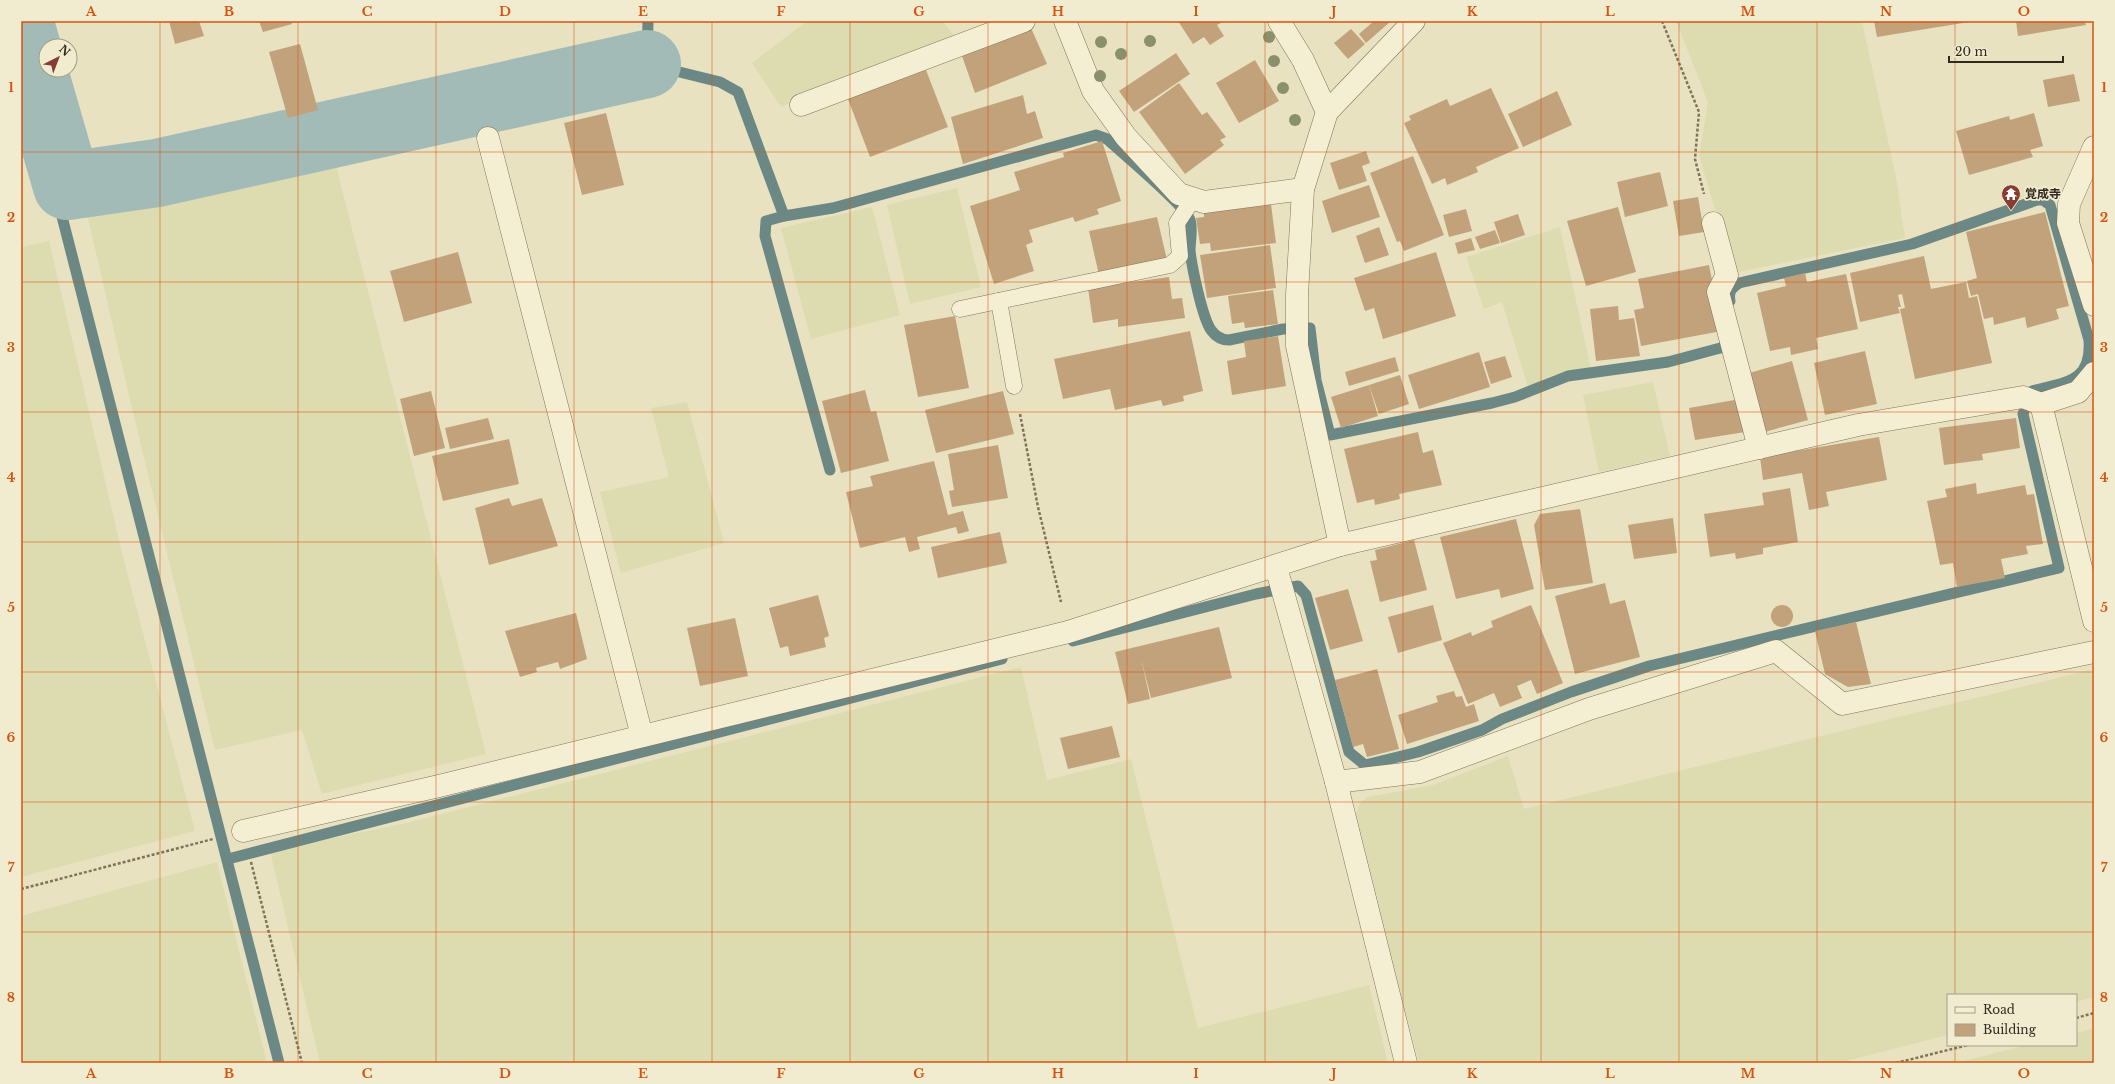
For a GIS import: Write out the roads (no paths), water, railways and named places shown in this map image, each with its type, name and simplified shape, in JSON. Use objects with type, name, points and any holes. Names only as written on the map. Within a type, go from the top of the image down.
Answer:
[{"type":"street","points":[[801,105],[1024,21]]},
{"type":"street","points":[[1065,21],[1093,91],[1137,149],[1179,194],[1204,202],[1303,189]]},
{"type":"street","points":[[1278,21],[1303,60],[1327,112]]},
{"type":"street","points":[[1340,545],[1297,346],[1297,295],[1303,189],[1327,112],[1414,21]]},
{"type":"street","points":[[488,138],[642,736]]},
{"type":"street","points":[[2094,147],[2069,204],[2068,223],[2094,305]]},
{"type":"street","points":[[1713,223],[1727,275],[1718,292],[1759,448]]},
{"type":"street","points":[[243,831],[642,736],[1068,632],[1277,570],[1340,545],[1858,425],[2023,397],[2041,404],[2078,392],[2094,373]]},
{"type":"street","points":[[2041,404],[2094,620]]},
{"type":"street","points":[[1277,570],[1336,782],[1406,1063]]},
{"type":"street","points":[[1336,782],[1420,772],[1589,709],[1776,651],[1842,704],[2094,652]]},
{"type":"lane","points":[[960,309],[1170,265],[1180,256],[1177,223],[1193,199]]},
{"type":"lane","points":[[999,301],[1014,386]]},
{"type":"waterway","points":[[648,21],[647,64],[720,82],[738,92],[784,216],[766,221],[765,236],[830,470]]},
{"type":"waterway","points":[[21,27],[67,186],[157,173],[647,64]]},
{"type":"waterway","points":[[784,216],[833,208],[1096,135],[1107,139],[1165,191],[1186,213],[1190,220],[1190,251],[1195,280],[1204,314],[1211,330],[1215,335],[1221,339],[1229,340],[1283,329],[1310,328],[1316,380],[1330,435],[1492,403],[1515,397],[1568,376],[1668,362],[1724,347],[1734,341]]},
{"type":"waterway","points":[[67,186],[58,201],[279,1063]]},
{"type":"waterway","points":[[1073,641],[1256,594],[1298,586],[1306,595],[1349,752],[1365,765],[1418,752],[1482,730],[1502,719],[1571,692],[1649,666],[2059,568],[2023,414],[2032,391],[2065,382],[2081,373],[2086,365],[2089,354],[2089,340],[2050,205],[2043,200],[2037,200],[1912,244],[1739,283],[1731,290],[1730,301]]},
{"type":"waterway","points":[[228,859],[1002,659]]},
{"type":"place","name":"覚成寺","points":[[2011,211]]}]
